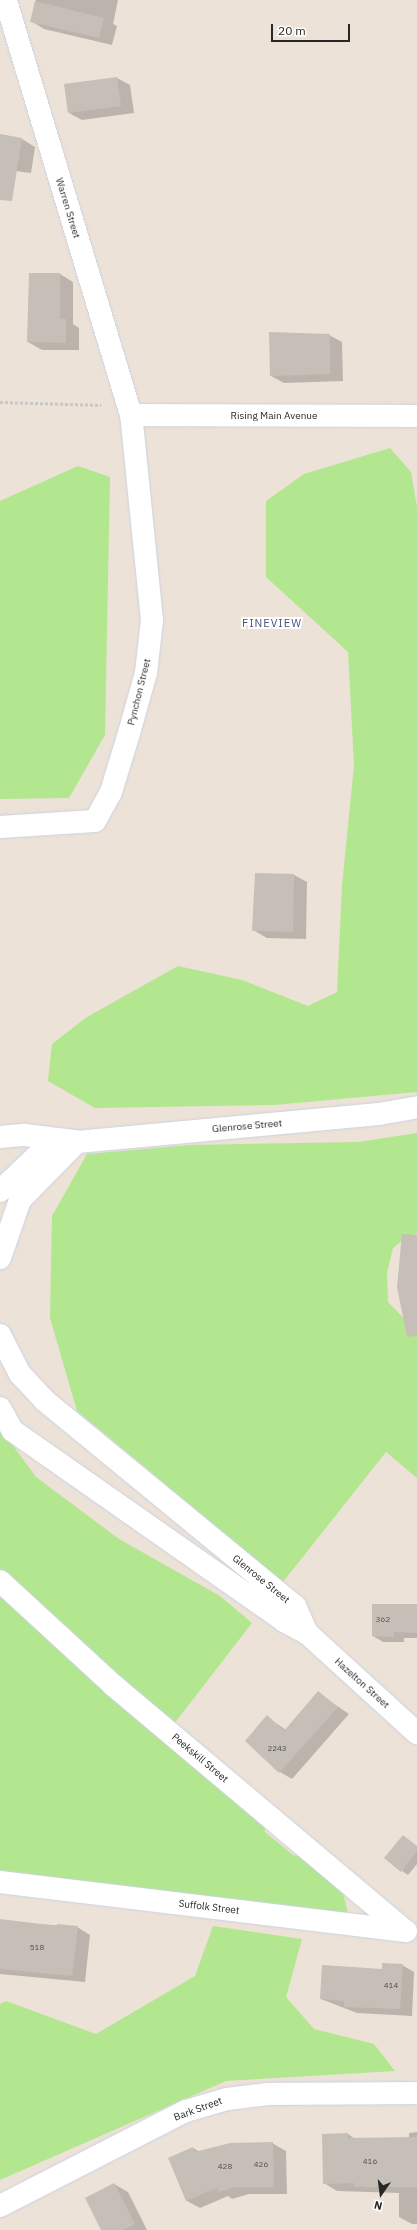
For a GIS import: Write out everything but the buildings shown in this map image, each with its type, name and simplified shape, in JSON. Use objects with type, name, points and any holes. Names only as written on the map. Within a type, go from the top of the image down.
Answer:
[{"type":"street","name":"Warren Street","points":[[6,0],[131,415]]},
{"type":"street","name":"Rising Main Avenue","points":[[131,415],[417,416]]},
{"type":"street","name":"Pynchon Street","points":[[0,827],[95,821],[111,792],[146,673],[152,620],[131,415]]},
{"type":"street","name":"Glenrose Street","points":[[0,1191],[39,1154],[77,1142],[379,1114],[417,1108]]},
{"type":"street","points":[[0,1137],[25,1135],[77,1142]]},
{"type":"street","points":[[0,1258],[20,1200],[77,1142]]},
{"type":"street","name":"Glenrose Street","points":[[0,1335],[20,1374],[44,1400],[295,1606],[307,1632]]},
{"type":"street","name":"Glenrose Street","points":[[0,1408],[13,1431],[284,1621],[307,1632]]},
{"type":"street","name":"Peekskill Street","points":[[0,1581],[114,1685],[410,1931]]},
{"type":"street","name":"Hazelton Street","points":[[307,1632],[417,1733]]},
{"type":"street","name":"Suffolk Street","points":[[0,1882],[410,1931]]},
{"type":"street","name":"Bark Street","points":[[0,2206],[186,2111],[227,2099],[268,2094],[417,2093]]},
{"type":"path","points":[[0,402],[99,404]]},
{"type":"green space","points":[[390,448],[411,472],[417,507],[417,1092],[274,1105],[95,1108],[48,1081],[52,1044],[87,1017],[178,966],[242,980],[308,1006],[337,992],[342,886],[354,765],[348,652],[266,577],[266,501],[304,474]]},
{"type":"green space","points":[[78,466],[110,477],[105,735],[69,798],[0,799],[0,501]]},
{"type":"green space","points":[[417,1133],[417,1234],[407,1237],[393,1248],[387,1273],[388,1302],[417,1332],[417,1478],[386,1452],[283,1582],[77,1411],[50,1318],[52,1216],[87,1154],[190,1145],[358,1142]]},
{"type":"green space","points":[[0,1428],[36,1477],[119,1539],[220,1596],[252,1623],[167,1733],[264,1820],[265,1832],[293,1855],[305,1857],[342,1889],[349,1917],[0,1875]]},
{"type":"green space","points":[[213,1926],[302,1939],[286,1997],[314,2029],[374,2044],[395,2071],[226,2081],[0,2180],[0,2004],[6,2001],[96,2034],[195,1976]]},
{"type":"district","name":"FINEVIEW","points":[[272,623]]}]
